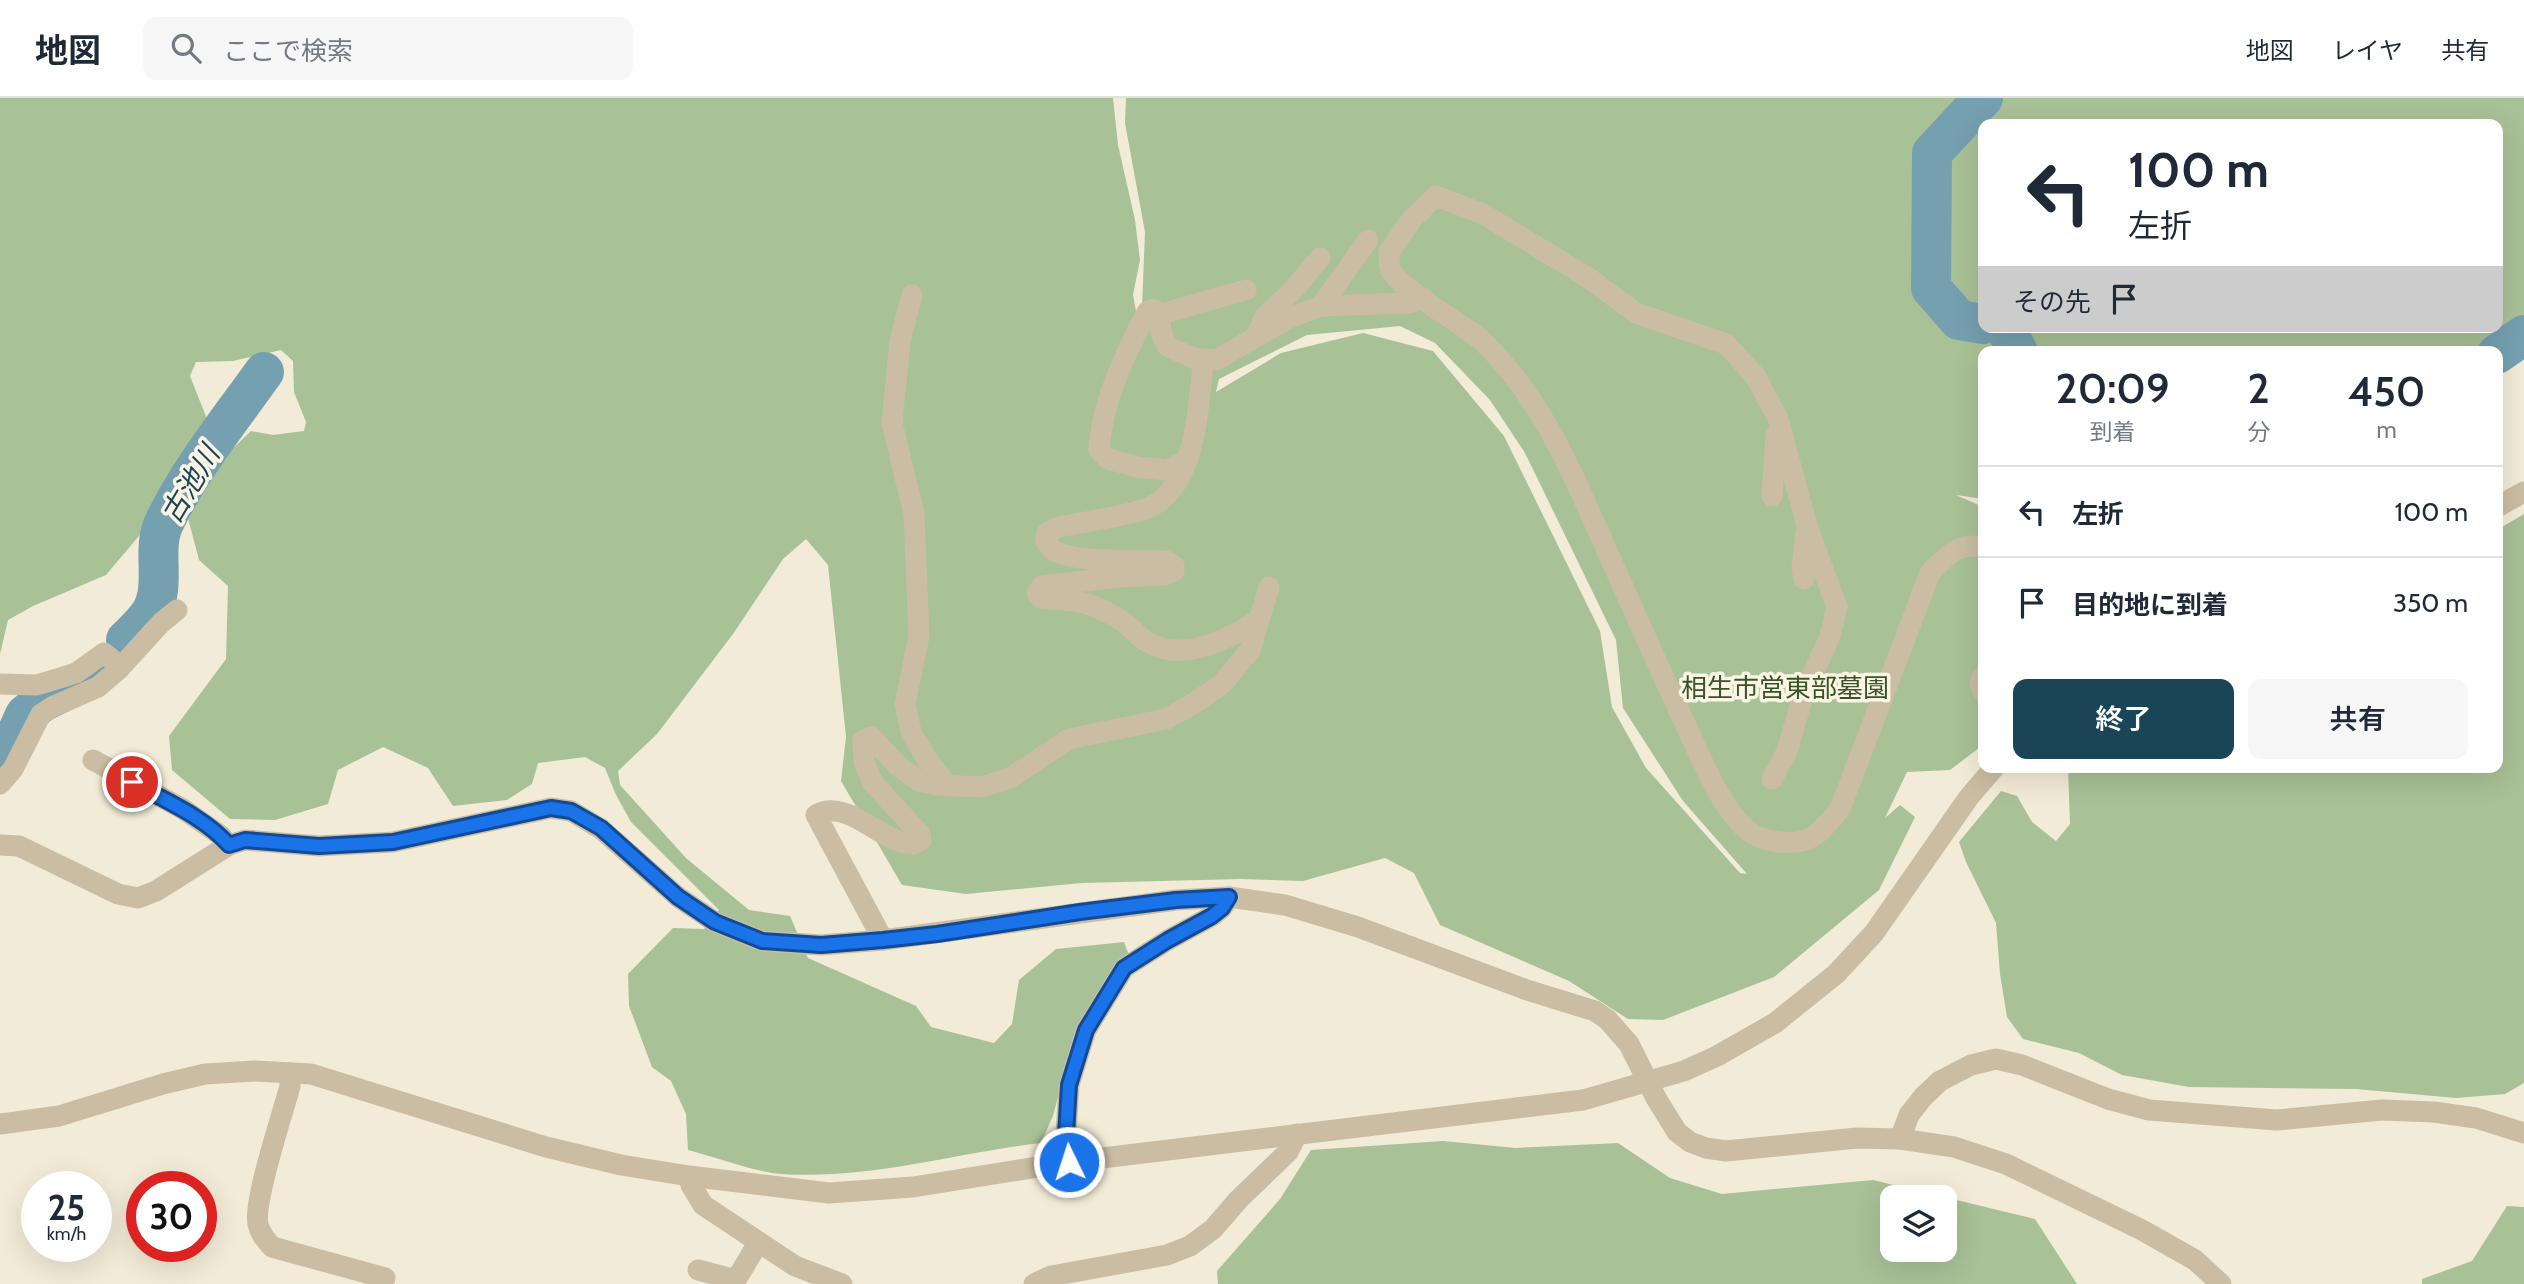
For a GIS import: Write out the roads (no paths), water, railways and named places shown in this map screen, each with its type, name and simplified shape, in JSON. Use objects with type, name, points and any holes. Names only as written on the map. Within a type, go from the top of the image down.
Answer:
[{"type":"street","points":[[1772,779],[1787,751],[1803,696],[1830,636],[1837,607],[1807,526],[1778,419],[1756,377],[1726,344],[1636,313],[1587,277],[1483,214],[1455,201],[1436,196],[1412,219],[1389,252],[1390,268],[1402,283],[1479,339],[1509,369],[1537,408],[1572,470],[1700,772],[1733,814],[1752,833],[1778,843],[1798,842],[1817,834],[1840,809],[1930,573],[1953,549],[1978,546]]},
{"type":"street","points":[[1321,306],[1368,240]]},
{"type":"street","points":[[1255,338],[1265,317],[1294,289],[1320,258]]},
{"type":"street","points":[[1162,315],[1246,290]]},
{"type":"street","points":[[912,295],[900,341],[892,423],[914,514],[919,636],[905,704],[911,732],[928,761],[948,786]]},
{"type":"street","points":[[1162,315],[1161,332],[1167,346],[1193,358],[1216,360],[1289,318],[1321,306],[1409,303],[1423,298]]},
{"type":"street","points":[[1162,315],[1153,309],[1147,312],[1122,361],[1100,429],[1099,450],[1108,459],[1138,467],[1166,470],[1187,461]]},
{"type":"street","points":[[1204,359],[1192,447],[1173,489],[1144,510],[1058,527],[1047,533],[1046,541],[1053,550],[1069,555],[1166,561],[1174,566],[1174,571],[1164,575],[1118,577],[1042,586],[1037,593],[1041,598],[1093,605],[1125,623],[1144,640],[1164,650],[1184,652],[1208,645],[1237,634],[1258,620]]},
{"type":"street","points":[[1772,496],[1778,419]]},
{"type":"street","points":[[2503,504],[2524,492]]},
{"type":"street","points":[[1804,579],[1802,568],[1807,526]]},
{"type":"street","points":[[883,940],[816,816],[822,812],[841,813],[897,841],[914,844],[921,840],[920,834],[873,783],[864,762],[863,741],[871,737],[900,767],[919,781],[948,786],[981,787],[1010,778],[1069,739],[1167,719],[1222,684],[1250,650],[1269,587]]},
{"type":"street","points":[[0,784],[13,769],[41,714],[98,687],[177,610]]},
{"type":"street","points":[[0,684],[37,685],[76,673],[104,653],[119,669]]},
{"type":"street","points":[[93,760],[183,809],[220,835],[229,845]]},
{"type":"street","points":[[0,1124],[59,1116],[205,1074],[255,1071],[310,1074],[546,1147],[621,1165],[829,1193],[913,1187],[1069,1162],[1557,1104],[1610,1093],[1699,1065],[1775,1023],[1836,974],[1874,933],[1969,797],[1990,773]]},
{"type":"street","points":[[0,845],[19,846],[118,894],[138,898],[156,891],[229,845],[245,840],[319,846],[393,842],[551,808],[571,811],[601,828],[678,897],[715,922],[762,941],[821,945],[883,940],[1176,900],[1229,897],[1285,905],[1358,927],[1527,990],[1595,1011],[1607,1019],[1629,1044],[1656,1098],[1677,1132],[1690,1142],[1726,1152],[1857,1138],[1900,1139],[1954,1147],[2006,1164],[2142,1230],[2195,1260],[2221,1284]]},
{"type":"street","points":[[1069,1162],[1066,1134],[1069,1085],[1086,1030],[1124,968],[1212,916],[1222,908],[1229,897]]},
{"type":"street","points":[[1900,1139],[1909,1115],[1940,1081],[1971,1065],[1996,1059],[2022,1065],[2108,1100],[2149,1110],[2277,1120],[2382,1110],[2434,1112],[2476,1118],[2524,1133]]},
{"type":"street","points":[[290,1073],[290,1086],[259,1199],[258,1223],[264,1238],[272,1247],[385,1278]]},
{"type":"street","points":[[1034,1284],[1051,1276],[1167,1255],[1190,1246],[1213,1229],[1239,1199],[1288,1152],[1297,1134]]},
{"type":"street","points":[[689,1176],[691,1185],[703,1205],[794,1266],[842,1284]]},
{"type":"street","points":[[698,1270],[736,1280],[758,1243]]},
{"type":"waterway","points":[[1978,323],[1959,320],[1931,288],[1932,153],[1983,98]]},
{"type":"waterway","points":[[2008,333],[2015,346]]},
{"type":"waterway","points":[[2503,350],[2524,335]]},
{"type":"waterway","name":"古池川","points":[[126,640],[146,619],[156,602],[160,533],[174,503],[198,464],[264,372]]},
{"type":"waterway","name":"古池川","points":[[0,759],[11,746],[25,715],[42,702],[87,680],[106,664]]},
{"type":"park label","name":"相生市営東部墓園","points":[[1785,688]]}]
